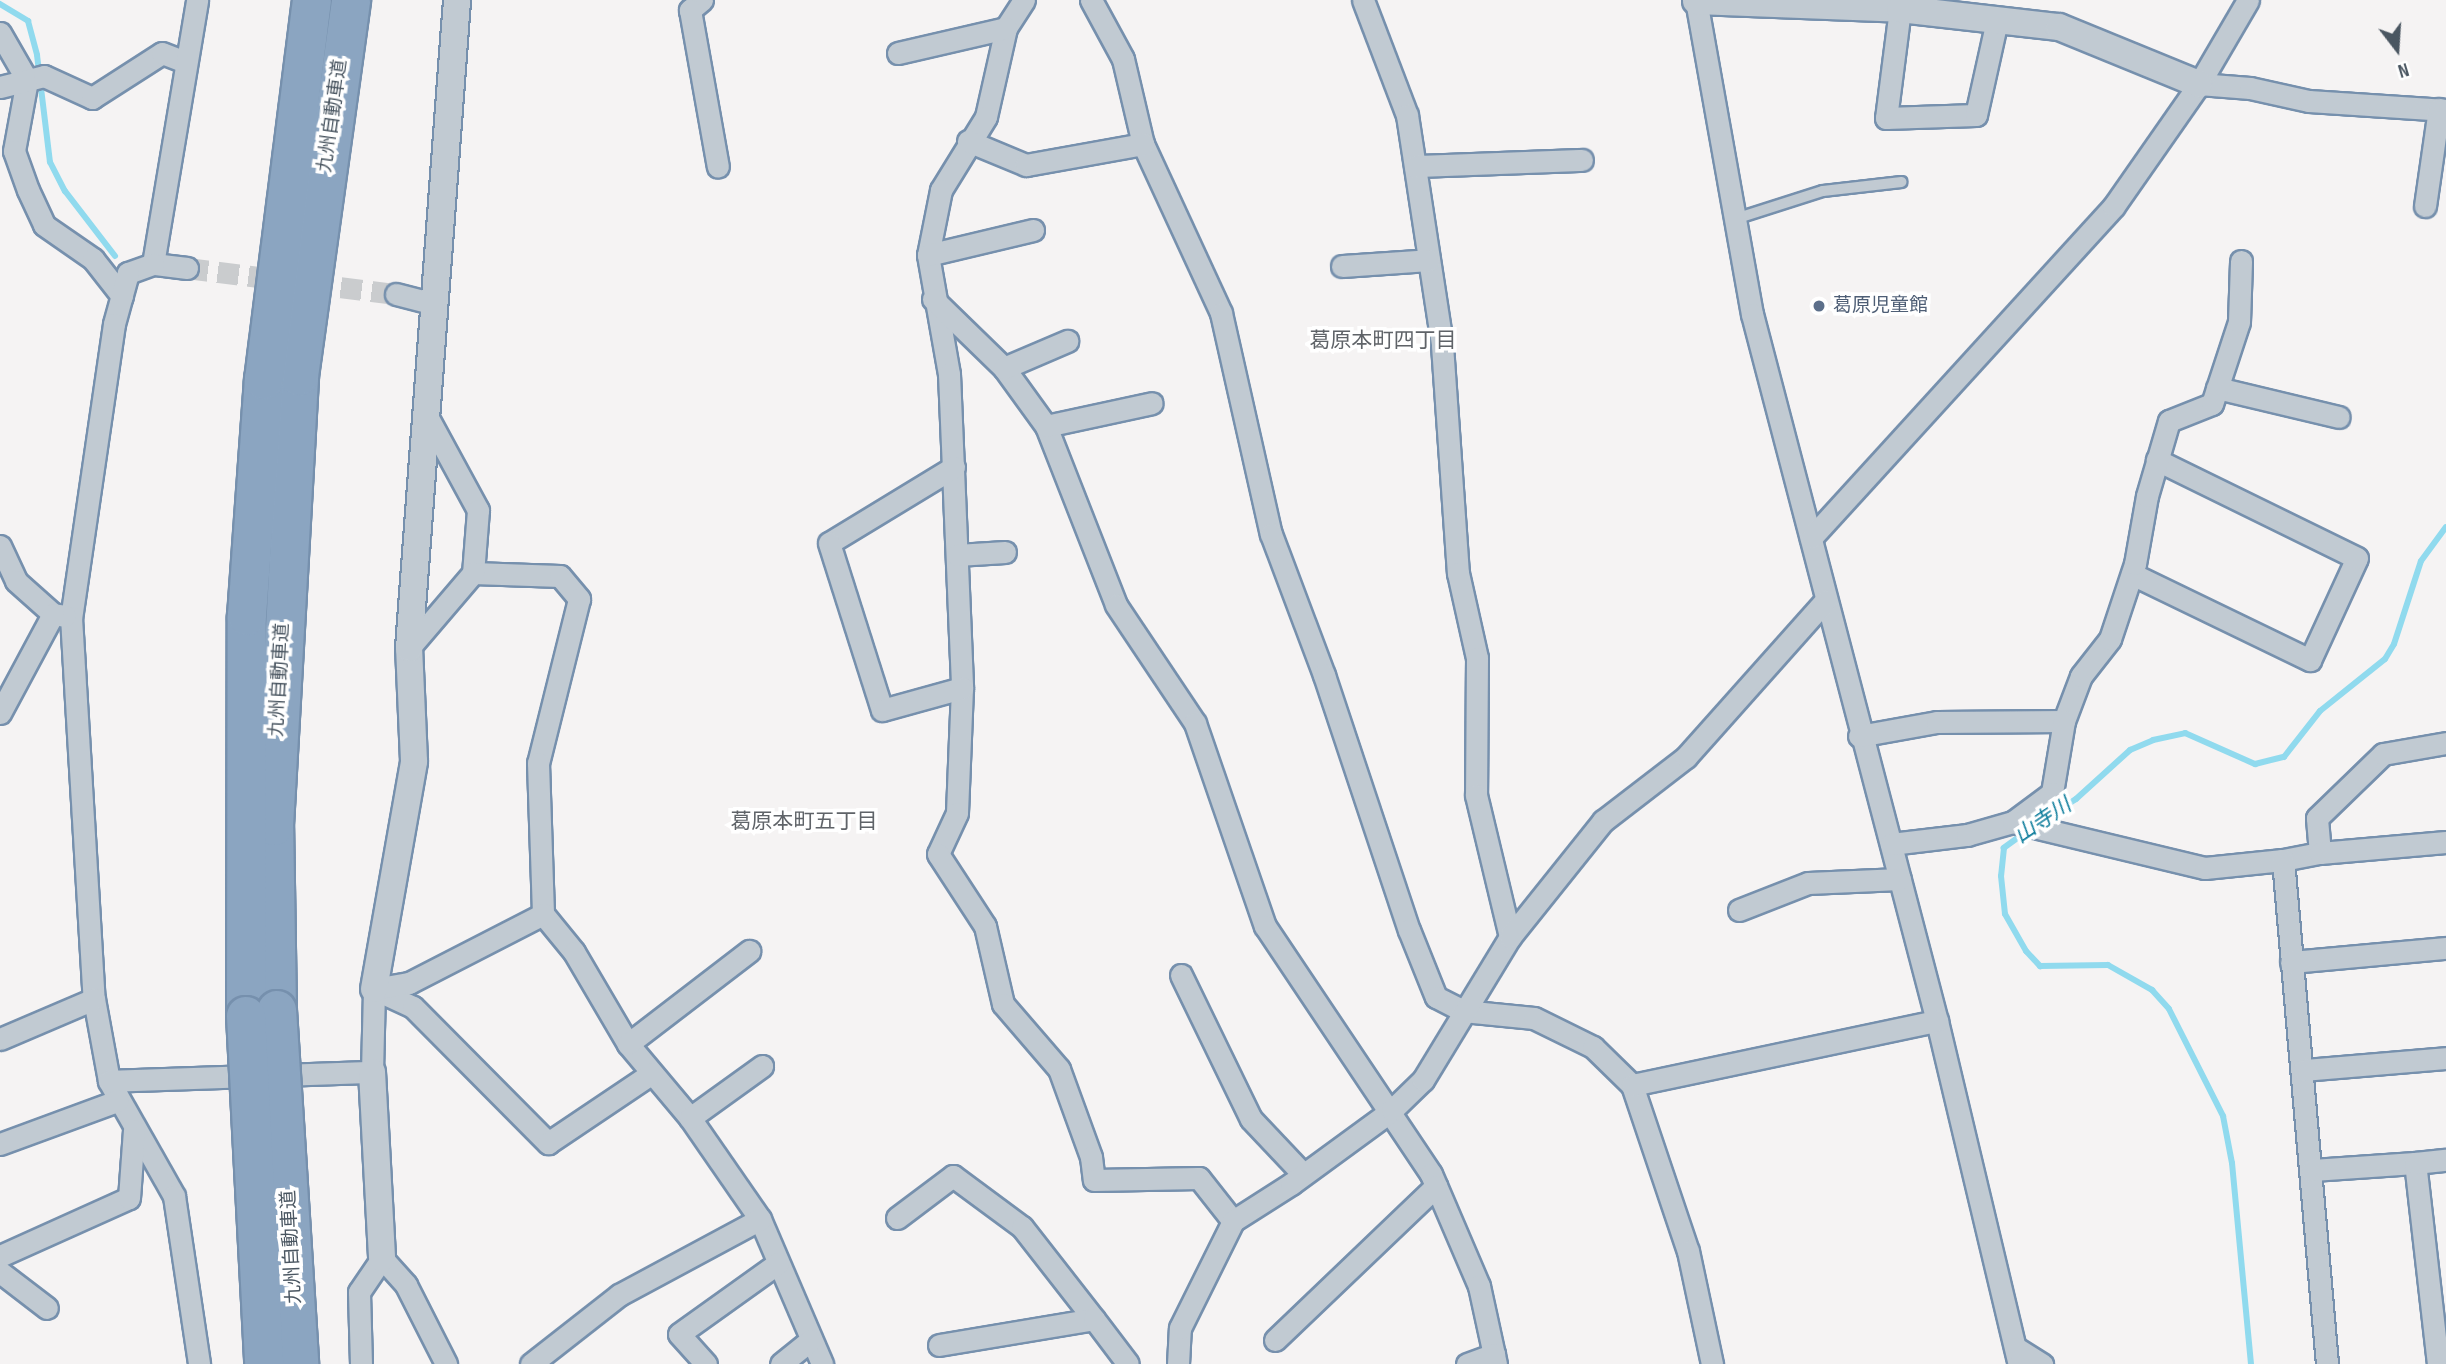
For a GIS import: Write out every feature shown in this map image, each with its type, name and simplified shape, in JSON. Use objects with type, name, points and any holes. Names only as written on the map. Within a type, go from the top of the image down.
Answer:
[{"type":"highway","name":"九州自動車道","points":[[299,1364],[243,828],[248,602],[265,367],[312,0]]},
{"type":"highway","name":"九州自動車道","points":[[264,1364],[261,1013],[299,376],[351,0]]},
{"type":"street","points":[[153,264],[197,0]]},
{"type":"street","points":[[361,1364],[359,1292],[382,1258],[372,1072],[374,989],[414,761],[409,648],[457,0]]},
{"type":"street","points":[[702,0],[690,10],[718,167]]},
{"type":"street","points":[[1024,0],[1006,27],[986,117],[968,141],[941,190],[928,255],[933,299],[949,374],[962,688],[957,813],[938,854],[985,926],[1003,1004],[1059,1069],[1091,1157],[1094,1180],[1199,1178],[1233,1221]]},
{"type":"street","points":[[1091,0],[1123,60],[1143,144],[1221,313],[1271,534],[1324,675],[1409,930],[1436,997],[1463,1011],[1534,1018],[1593,1047],[1632,1085],[1688,1251],[1712,1364]]},
{"type":"street","points":[[1363,0],[1407,115],[1442,345],[1458,573],[1477,658],[1476,795],[1510,937]]},
{"type":"street","points":[[2042,1364],[2017,1356],[1937,1021],[1859,736],[1811,538],[1752,314],[1696,0],[1900,9],[2059,27],[2199,84],[2250,88],[2309,101],[2443,109],[2426,206]]},
{"type":"street","points":[[1811,538],[2114,206],[2199,84],[2248,0]]},
{"type":"street","points":[[1900,9],[1886,118],[1976,115],[1997,20]]},
{"type":"street","points":[[898,53],[1006,27]]},
{"type":"street","points":[[0,33],[27,80],[14,151],[44,225],[93,259],[122,296]]},
{"type":"street","points":[[0,87],[44,76],[92,98],[162,53],[185,62]]},
{"type":"street","points":[[968,141],[1026,165],[1143,144]]},
{"type":"street","points":[[1415,166],[1582,160]]},
{"type":"street","points":[[928,255],[1033,230]]},
{"type":"street","points":[[1342,266],[1429,260]]},
{"type":"street","points":[[1891,845],[1967,835],[2015,822],[2052,793],[2064,721],[2081,676],[2110,639],[2132,574],[2157,460],[2169,421],[2212,404],[2239,322],[2241,261]]},
{"type":"street","points":[[187,268],[153,264],[128,273],[62,616],[94,999],[108,1081],[117,1101],[174,1196],[199,1364]]},
{"type":"street","points":[[396,294],[435,304]]},
{"type":"street","points":[[933,299],[1003,368],[1046,426],[1116,605],[1195,723],[1265,926],[1336,1038],[1392,1110],[1436,1186],[1479,1286],[1495,1359],[1467,1364]]},
{"type":"street","points":[[1003,368],[1068,341]]},
{"type":"street","points":[[2217,388],[2339,417]]},
{"type":"street","points":[[1046,426],[1152,402]]},
{"type":"street","points":[[409,648],[473,573],[478,510],[428,418]]},
{"type":"street","points":[[2132,574],[2310,660],[2357,558],[2157,460]]},
{"type":"street","points":[[954,467],[829,542],[882,709],[962,688]]},
{"type":"street","points":[[0,546],[16,581],[62,616]]},
{"type":"street","points":[[957,555],[1005,552]]},
{"type":"street","points":[[473,573],[560,576],[579,599],[538,763],[543,914],[574,953],[628,1044],[690,1118],[760,1219],[822,1364]]},
{"type":"street","points":[[1182,1362],[1180,1328],[1233,1221],[1392,1110],[1423,1080],[1510,937],[1603,821],[1686,757],[1826,600]]},
{"type":"street","points":[[0,713],[62,616]]},
{"type":"street","points":[[1859,736],[1937,722],[2064,721]]},
{"type":"street","points":[[2320,853],[2317,818],[2383,754],[2446,743]]},
{"type":"street","points":[[2015,822],[2205,868],[2283,860],[2320,853],[2446,842]]},
{"type":"street","points":[[2283,860],[2291,962],[2304,1070],[2327,1364]]},
{"type":"street","points":[[1739,910],[1808,883],[1900,879]]},
{"type":"street","points":[[374,989],[409,983],[543,914]]},
{"type":"street","points":[[2291,962],[2446,948]]},
{"type":"street","points":[[628,1044],[749,951]]},
{"type":"street","points":[[1181,975],[1251,1119],[1303,1174]]},
{"type":"street","points":[[374,989],[413,1007],[548,1143],[652,1073]]},
{"type":"street","points":[[0,1039],[94,999]]},
{"type":"street","points":[[1632,1085],[1937,1021]]},
{"type":"street","points":[[2304,1070],[2446,1058]]},
{"type":"street","points":[[690,1118],[762,1066]]},
{"type":"street","points":[[108,1081],[372,1072]]},
{"type":"street","points":[[0,1144],[117,1101]]},
{"type":"street","points":[[0,1256],[129,1198],[134,1130]]},
{"type":"street","points":[[2312,1170],[2446,1160]]},
{"type":"street","points":[[2414,1163],[2438,1364]]},
{"type":"street","points":[[897,1218],[953,1176],[1022,1227],[1128,1364]]},
{"type":"street","points":[[1275,1340],[1436,1186]]},
{"type":"street","points":[[531,1364],[619,1295],[760,1219]]},
{"type":"street","points":[[382,1258],[406,1284],[446,1364]]},
{"type":"street","points":[[706,1364],[679,1334],[778,1263]]},
{"type":"street","points":[[0,1272],[47,1308]]},
{"type":"street","points":[[939,1345],[1094,1319]]},
{"type":"street","points":[[781,1364],[811,1340]]},
{"type":"lane","points":[[1735,219],[1823,191],[1902,182]]},
{"type":"waterway","points":[[0,4],[28,21],[37,55],[50,162],[65,191],[115,256]]},
{"type":"waterway","name":"山寺川","points":[[2039,823],[2076,799],[2130,750],[2153,740],[2185,733],[2255,764],[2284,757],[2320,711],[2385,659],[2394,644],[2421,561],[2446,527]]},
{"type":"waterway","name":"山寺川","points":[[2027,831],[2004,848],[2001,876],[2005,914],[2026,951],[2040,966],[2108,965],[2152,990],[2169,1009],[2223,1116],[2232,1163],[2251,1364]]},
{"type":"tunnel","points":[[187,268],[396,294]]},
{"type":"place","name":"葛原児童館","points":[[1819,306]]},
{"type":"district","name":"葛原本町四丁目","points":[[1383,341]]},
{"type":"district","name":"葛原本町五丁目","points":[[804,822]]}]
